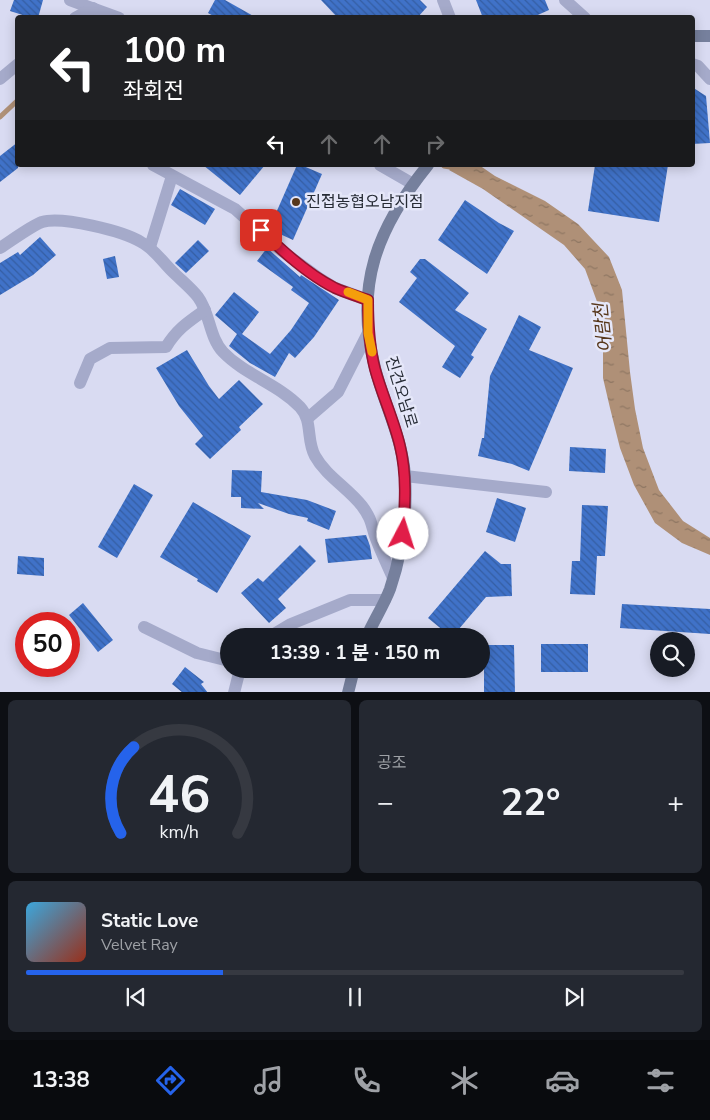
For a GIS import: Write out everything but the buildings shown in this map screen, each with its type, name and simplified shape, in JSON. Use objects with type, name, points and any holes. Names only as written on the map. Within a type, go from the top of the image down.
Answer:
[{"type":"main road","points":[[695,36],[710,36]]},
{"type":"main road","name":"진건오남로","points":[[371,628],[385,600],[393,578],[403,534],[405,476],[400,445],[375,367],[368,333],[369,279],[380,240],[397,207],[426,167]]},
{"type":"main road","points":[[348,692],[352,678]]},
{"type":"street","points":[[70,0],[111,15]]},
{"type":"street","points":[[443,0],[449,15]]},
{"type":"street","points":[[565,0],[582,15]]},
{"type":"street","points":[[80,15],[93,8]]},
{"type":"street","points":[[695,65],[710,78]]},
{"type":"street","points":[[0,79],[15,66]]},
{"type":"street","points":[[156,167],[235,209],[282,250],[319,278],[336,288],[368,300]]},
{"type":"street","points":[[383,167],[413,184]]},
{"type":"street","points":[[150,247],[172,176]]},
{"type":"street","points":[[0,248],[41,223],[54,221],[69,222],[121,234],[150,247],[200,299],[214,339],[222,351],[300,407],[308,418],[311,448],[328,472],[360,504],[371,518],[375,535],[393,578]]},
{"type":"street","points":[[80,383],[90,359],[110,348],[166,346],[184,324],[205,310]]},
{"type":"street","points":[[308,418],[338,392],[368,333]]},
{"type":"street","points":[[405,476],[546,492]]},
{"type":"street","points":[[284,628],[350,600],[385,600]]},
{"type":"street","points":[[144,627],[197,653],[220,659]]},
{"type":"street","points":[[234,692],[238,678]]},
{"type":"water","points":[[452,167],[482,167],[495,176],[545,201],[578,224],[609,257],[622,290],[630,372],[643,448],[659,490],[683,521],[710,538],[710,555],[682,543],[655,523],[634,485],[620,448],[603,378],[603,346],[599,307],[585,269],[564,245],[483,189],[449,170]]},
{"type":"waterway","name":"어람천","points":[[0,117],[15,103]]},
{"type":"waterway","name":"어람천","points":[[450,167],[456,168]]},
{"type":"slow traffic","points":[[348,292],[368,300],[368,333],[372,352]]},
{"type":"place","name":"진접농협오남지점","points":[[296,202]]},
{"type":"route","points":[[261,230],[282,250],[319,278],[336,288],[368,300],[368,333],[375,367],[400,445],[405,476],[403,534]]}]
